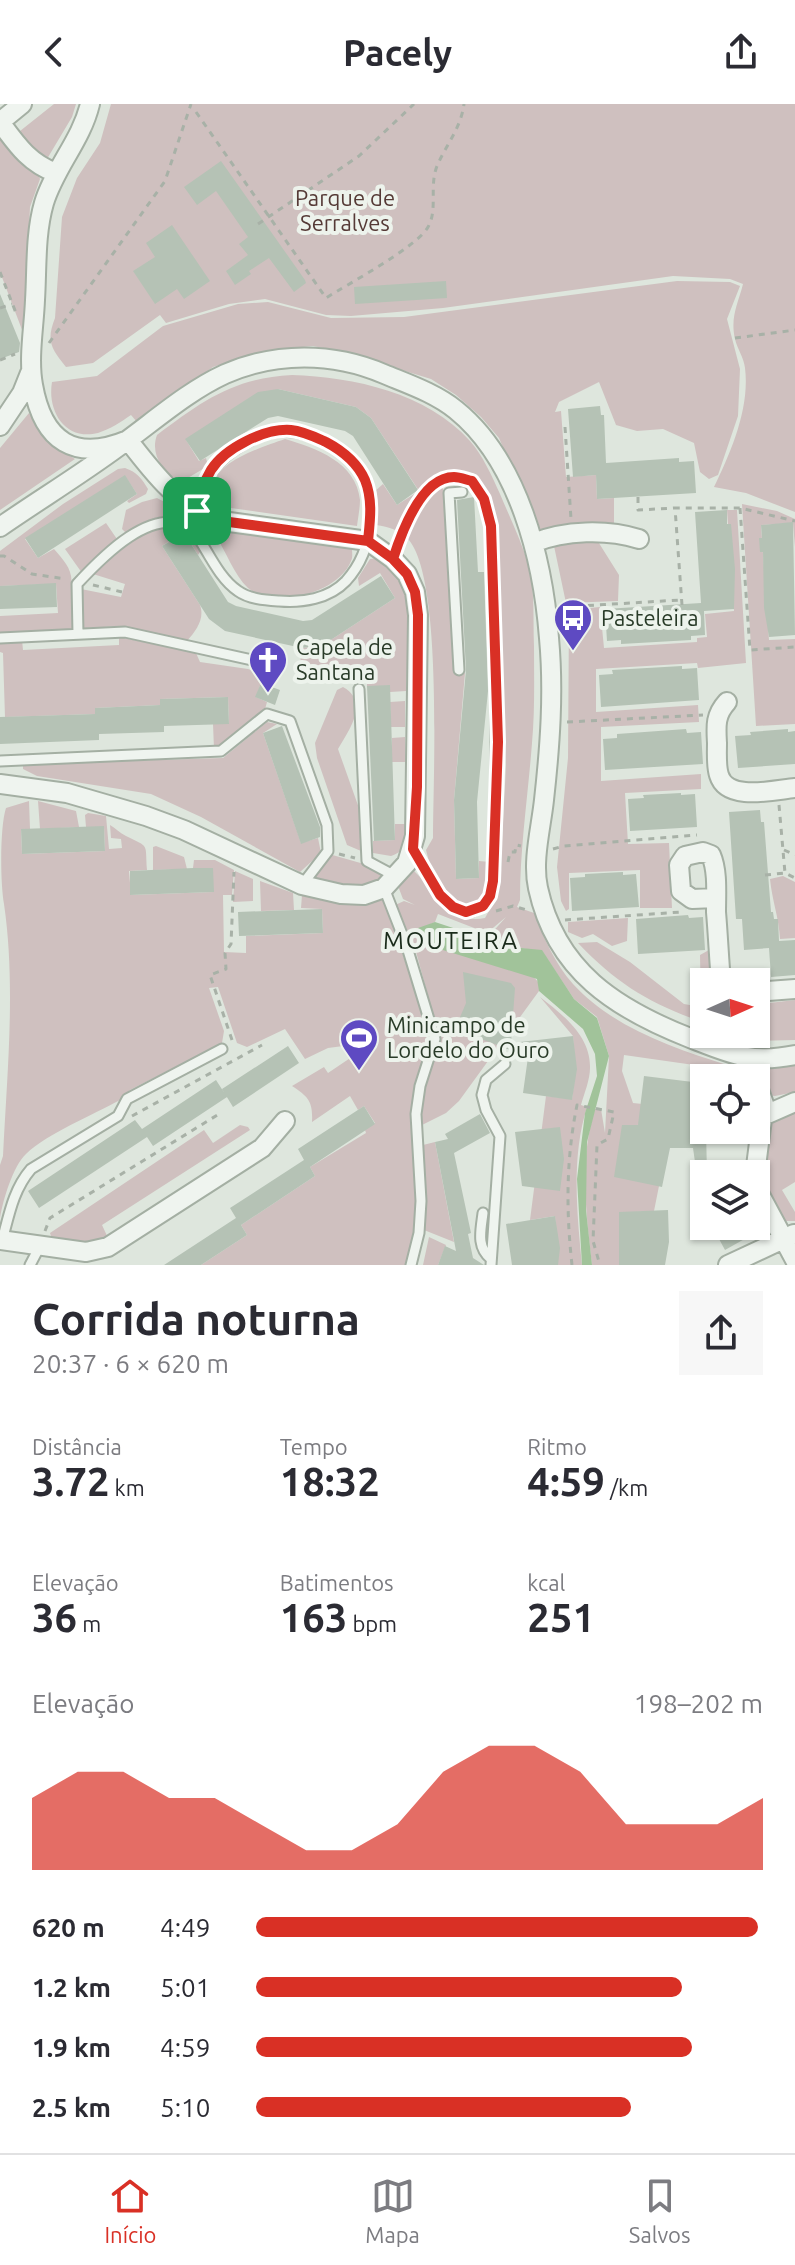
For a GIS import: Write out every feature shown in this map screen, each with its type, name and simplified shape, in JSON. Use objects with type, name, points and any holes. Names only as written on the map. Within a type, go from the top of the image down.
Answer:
[{"type":"street","points":[[22,104],[0,122],[26,157],[39,167],[56,173]]},
{"type":"street","points":[[0,426],[28,382],[38,235],[43,207],[56,173],[83,129],[90,104]]},
{"type":"street","points":[[0,527],[207,384],[242,368],[301,356],[338,360],[373,369],[436,397],[478,430],[496,456],[533,543],[546,608],[552,684],[537,885],[551,930],[572,964],[598,989],[643,1018],[690,1032]]},
{"type":"street","points":[[28,357],[42,419],[63,441],[94,451],[108,449],[128,440]]},
{"type":"street","points":[[0,784],[67,793],[135,812],[184,830],[302,885],[341,894],[364,895],[390,882],[407,863],[413,849],[417,787],[418,615],[415,592],[407,574],[393,559],[368,541],[222,521],[197,511],[169,491],[128,440]]},
{"type":"street","points":[[533,543],[572,534],[616,532],[639,539]]},
{"type":"street","points":[[727,702],[717,713],[718,775],[725,786],[739,792],[786,789]]},
{"type":"street","points":[[716,898],[720,968]]},
{"type":"street","points":[[770,991],[795,989]]},
{"type":"street","points":[[729,1048],[746,1064]]},
{"type":"street","points":[[742,1058],[769,1060],[795,1055]]},
{"type":"street","points":[[770,1113],[795,1102]]},
{"type":"street","points":[[1,1241],[86,1252],[108,1247],[262,1148],[285,1121]]},
{"type":"street","points":[[770,1208],[790,1236],[795,1260]]},
{"type":"street","points":[[728,1265],[790,1236]]},
{"type":"lane","points":[[78,634],[79,582],[132,535],[147,526],[172,520],[191,527],[237,591],[265,600],[311,601],[345,582],[368,541],[370,498],[365,481],[353,461],[328,444],[292,430],[264,434],[234,450],[212,468],[201,490],[197,511]]},
{"type":"lane","points":[[393,559],[403,529],[421,497],[445,479],[454,477],[472,481],[484,499],[491,526],[498,742],[493,881],[490,896],[483,906],[466,912],[453,907],[440,895],[413,849]]},
{"type":"lane","points":[[459,670],[449,493],[462,492]]},
{"type":"lane","points":[[0,638],[125,632],[275,665]]},
{"type":"lane","points":[[359,689],[367,861],[390,882],[435,1039],[420,1086],[416,1114],[421,1201],[419,1233],[411,1265]]},
{"type":"lane","points":[[0,761],[221,751],[267,714],[290,721],[327,825],[328,851],[302,885]]},
{"type":"lane","points":[[1,1241],[14,1195],[31,1169],[118,1116],[127,1099],[222,1049]]},
{"type":"lane","points":[[491,1262],[500,1136],[482,1095],[486,1080],[505,1064]]},
{"type":"lane","points":[[483,1213],[480,1246],[491,1262]]},
{"type":"lane","points":[[30,1265],[40,1246]]},
{"type":"path","points":[[47,346],[165,181],[191,104]]},
{"type":"path","points":[[258,224],[359,156],[414,104]]},
{"type":"path","points":[[196,112],[326,298],[412,243],[427,229],[432,217],[432,186],[436,169],[459,124],[464,104]]},
{"type":"path","points":[[0,272],[16,314]]},
{"type":"path","points":[[0,308],[12,304]]},
{"type":"path","points":[[735,338],[795,330]]},
{"type":"path","points":[[0,360],[28,357]]},
{"type":"path","points":[[565,427],[572,534]]},
{"type":"path","points":[[638,497],[638,510],[740,508],[795,521]]},
{"type":"path","points":[[562,607],[682,602],[675,508]]},
{"type":"path","points":[[740,508],[750,650],[795,647]]},
{"type":"path","points":[[0,556],[32,574],[122,592]]},
{"type":"path","points":[[551,723],[707,715]]},
{"type":"path","points":[[785,873],[786,789]]},
{"type":"path","points":[[551,850],[564,846],[697,835]]},
{"type":"path","points":[[783,850],[795,855]]},
{"type":"path","points":[[341,854],[359,859]]},
{"type":"path","points":[[231,1036],[210,975],[226,969],[225,953],[231,944],[235,864]]},
{"type":"path","points":[[765,875],[785,873],[795,878]]},
{"type":"path","points":[[492,912],[513,906],[534,913]]},
{"type":"path","points":[[551,930],[568,918],[687,911]]},
{"type":"path","points":[[127,1119],[262,1045]]},
{"type":"path","points":[[572,1265],[566,1218],[577,1105],[614,1112],[608,1139],[597,1145],[593,1241],[600,1265]]},
{"type":"path","points":[[40,1246],[50,1218],[219,1114]]},
{"type":"green space","points":[[54,104],[76,104],[72,117],[47,159],[41,158],[15,135]]},
{"type":"green space","name":"Parque de Serralves","points":[[111,104],[795,104],[795,512],[746,493],[714,487],[733,445],[745,399],[745,368],[733,324],[743,284],[730,279],[673,276],[443,308],[351,316],[326,315],[265,299],[229,304],[166,323],[160,315],[93,363],[66,367],[51,339],[62,217],[77,178],[100,143]]},
{"type":"green space","points":[[0,133],[38,173],[40,179],[30,207],[24,335],[0,272]]},
{"type":"green space","points":[[677,281],[730,282],[740,286],[727,319],[740,369],[738,416],[718,475],[709,479],[700,472],[694,443],[663,429],[637,431],[616,425],[599,382],[559,402],[555,412],[561,411],[566,477],[596,475],[597,499],[614,498],[614,524],[601,530],[540,535],[499,438],[481,417],[431,379],[343,352],[313,346],[249,355],[213,367],[137,422],[131,415],[98,433],[86,434],[68,428],[52,403],[52,382],[97,376],[163,326],[238,304],[268,302],[331,318],[404,317]]},
{"type":"green space","points":[[316,376],[364,384],[411,400],[453,424],[479,453],[519,539],[532,586],[534,719],[517,907],[534,913],[561,968],[573,984],[606,1012],[644,1034],[724,1064],[690,1064],[624,1055],[622,1071],[633,1103],[652,1105],[652,1124],[622,1126],[659,1186],[654,1211],[619,1213],[619,1265],[592,1265],[588,1226],[585,1187],[587,1148],[595,1109],[601,1109],[605,1133],[609,1056],[597,1017],[574,999],[542,951],[511,947],[489,936],[506,917],[487,933],[438,914],[435,922],[425,927],[455,953],[529,975],[537,981],[539,991],[459,1101],[446,1113],[420,1126],[420,1093],[438,1037],[415,948],[402,930],[393,906],[404,901],[415,905],[403,899],[398,886],[413,870],[444,904],[462,917],[485,918],[496,898],[500,879],[506,765],[492,512],[476,477],[458,471],[435,480],[443,489],[455,674],[465,673],[454,800],[456,879],[479,878],[479,861],[490,862],[487,891],[481,901],[457,905],[431,869],[426,850],[433,838],[434,682],[432,637],[420,562],[409,540],[402,534],[376,525],[374,492],[383,484],[397,505],[419,491],[371,418],[356,407],[278,389],[186,440],[199,461],[206,458],[208,466],[186,479],[179,481],[173,477],[156,455],[157,435],[189,412],[236,386],[271,377]]},
{"type":"green space","points":[[29,413],[47,442],[75,459],[0,510],[0,448]]},
{"type":"green space","points":[[285,439],[321,452],[343,466],[357,487],[360,500],[357,526],[217,506],[212,492],[214,480],[221,470],[245,454]]},
{"type":"green space","points":[[125,468],[141,479],[148,489],[146,494],[129,503],[127,501],[137,494],[125,476],[25,539],[38,558],[54,549],[70,571],[71,587],[121,597],[125,584],[93,574],[134,538],[165,522],[192,532],[202,549],[198,555],[184,532],[162,546],[200,605],[200,620],[194,633],[187,641],[121,626],[0,633],[0,616],[58,613],[56,584],[0,586],[0,551],[63,504],[118,469]]},
{"type":"green space","points":[[157,498],[214,528],[352,549],[352,560],[334,582],[305,595],[273,598],[259,594],[243,583],[215,535],[204,526],[185,518],[168,516],[143,523],[126,533],[122,529],[126,510]]},
{"type":"green space","points":[[742,504],[777,511],[795,519],[795,547],[793,523],[761,525],[769,640],[795,639],[795,724],[756,726]]},
{"type":"green space","points":[[727,510],[737,510],[746,663],[698,668],[697,663],[596,669],[596,712],[698,705],[699,722],[601,727],[601,781],[701,774],[701,789],[625,793],[628,844],[669,843],[672,908],[640,908],[640,870],[569,873],[569,909],[566,911],[561,901],[557,867],[568,758],[569,610],[600,607],[604,648],[697,642],[697,638],[707,637],[705,614],[734,611]]},
{"type":"green space","points":[[106,523],[119,542],[82,573],[65,549]]},
{"type":"green space","points":[[597,540],[619,575],[618,601],[566,603],[554,546],[559,541]]},
{"type":"green space","points":[[377,558],[397,573],[407,598],[406,691],[390,692],[367,686],[367,675],[364,673],[349,679],[334,680],[304,674],[300,664],[302,648],[323,645],[395,598],[380,573],[359,586],[358,578],[370,559]]},
{"type":"green space","points":[[119,637],[196,653],[200,662],[248,669],[272,677],[271,687],[261,683],[256,697],[267,702],[264,713],[214,749],[213,724],[229,723],[228,697],[160,699],[160,705],[95,708],[95,714],[5,717],[0,642],[22,640],[23,650],[119,645]]},
{"type":"green space","points":[[343,687],[351,693],[356,708],[352,725],[338,749],[360,811],[361,851],[347,845],[317,758],[315,743],[337,690]]},
{"type":"green space","points":[[405,701],[405,727],[391,727],[390,702]]},
{"type":"green space","points":[[267,722],[277,724],[263,733],[301,843],[318,838],[321,853],[300,872],[201,817],[151,794],[37,776],[23,769],[23,764],[223,758]]},
{"type":"green space","points":[[405,737],[406,762],[392,762],[392,738]]},
{"type":"green space","points":[[29,801],[30,829],[21,830],[22,854],[105,851],[104,827],[86,827],[85,815],[88,813],[106,816],[109,849],[122,848],[121,839],[111,838],[110,825],[143,845],[147,870],[129,871],[131,895],[213,892],[213,868],[193,868],[194,860],[215,860],[234,870],[232,895],[223,895],[224,952],[246,953],[246,936],[323,933],[322,909],[301,908],[302,895],[348,905],[384,898],[431,1039],[414,1094],[417,1205],[413,1249],[408,1265],[201,1265],[247,1235],[241,1225],[315,1176],[310,1167],[366,1133],[365,1130],[375,1123],[364,1106],[358,1110],[350,1096],[312,1122],[309,1101],[292,1086],[324,1067],[328,1073],[374,1042],[328,1048],[305,1059],[285,1029],[247,1047],[237,1043],[218,987],[209,988],[224,1031],[222,1043],[130,1090],[120,1100],[35,1146],[21,1159],[13,1175],[0,1218],[0,1165],[3,1156],[10,998],[2,840],[6,808]]},
{"type":"green space","points":[[38,801],[76,811],[79,827],[40,829]]},
{"type":"green space","points":[[395,824],[407,824],[406,839],[400,851],[391,856],[373,853],[373,841],[395,840]]},
{"type":"green space","points":[[153,847],[184,857],[187,869],[153,870]]},
{"type":"green space","points":[[329,854],[364,864],[390,877],[364,888],[309,880]]},
{"type":"green space","points":[[235,871],[253,879],[253,901],[233,902]]},
{"type":"green space","points":[[783,876],[795,882],[795,938],[780,939],[770,879]]},
{"type":"green space","points":[[260,881],[293,893],[294,910],[261,911]]},
{"type":"green space","points":[[708,913],[712,968],[700,968],[700,955],[709,950]]},
{"type":"green space","points":[[628,918],[627,941],[612,946],[593,934],[582,938],[568,932],[568,922]]},
{"type":"green space","points":[[597,942],[630,962],[684,1004],[690,1005],[690,1017],[635,991],[606,970],[578,943]]},
{"type":"green space","points":[[540,997],[574,1027],[589,1056],[589,1077],[581,1105],[587,1107],[577,1166],[582,1265],[558,1265],[555,1216],[530,1220],[546,1096],[572,1099],[575,1076],[573,1036]]},
{"type":"green space","points":[[795,1000],[795,1040],[770,1041],[770,1003]]},
{"type":"green space","points":[[795,1064],[795,1092],[770,1095],[770,1066]]},
{"type":"green space","points":[[795,1107],[795,1182],[782,1190],[795,1212],[795,1221],[786,1221],[770,1195],[770,1160],[758,1160],[761,1144],[770,1144],[770,1114]]},
{"type":"green space","points":[[240,1125],[250,1130],[102,1225],[108,1238],[100,1244],[53,1242],[50,1233],[204,1130],[213,1143]]},
{"type":"green space","points":[[435,1142],[454,1242],[424,1230],[423,1145]]},
{"type":"green space","points":[[429,1237],[446,1245],[438,1265],[423,1265]]},
{"type":"shaded area","points":[[435,922],[511,947],[542,950],[574,999],[597,1018],[609,1056],[587,1142],[586,1210],[592,1265],[582,1265],[577,1179],[585,1113],[597,1076],[595,1054],[583,1029],[539,991],[537,979],[430,946],[415,936],[418,928]]},
{"type":"building","points":[[221,161],[305,280],[306,283],[294,292],[269,258],[235,285],[226,271],[248,255],[239,244],[248,237],[216,191],[197,205],[184,187]]},
{"type":"building","points":[[172,225],[210,281],[184,299],[177,289],[155,304],[133,271],[155,257],[146,243]]},
{"type":"building","points":[[446,281],[447,298],[355,304],[354,287]]},
{"type":"building","points":[[0,294],[20,343],[19,352],[0,359]]},
{"type":"building","points":[[278,389],[356,407],[371,418],[418,490],[397,505],[353,436],[345,431],[278,416],[268,418],[200,461],[185,439],[258,392]]},
{"type":"building","points":[[600,406],[601,415],[604,415],[606,463],[679,458],[679,462],[694,461],[696,493],[597,499],[596,475],[573,477],[568,409]]},
{"type":"building","points":[[125,475],[137,494],[38,558],[25,538]]},
{"type":"building","points":[[474,497],[478,572],[484,572],[488,691],[477,802],[479,878],[456,879],[454,800],[466,670],[457,500]]},
{"type":"building","points":[[727,510],[735,569],[734,609],[704,611],[705,635],[691,636],[691,640],[621,644],[621,640],[607,641],[605,609],[701,603],[695,512]]},
{"type":"building","points":[[793,522],[795,635],[769,637],[764,608],[763,552],[760,552],[759,538],[762,538],[761,525]]},
{"type":"building","points":[[184,533],[228,602],[236,606],[303,621],[312,620],[381,576],[395,598],[323,645],[302,648],[225,631],[209,619],[162,546]]},
{"type":"building","points":[[56,583],[57,607],[0,609],[0,586]]},
{"type":"building","points":[[682,666],[682,669],[697,668],[699,700],[601,707],[599,675],[613,674],[612,670]]},
{"type":"building","name":"Capela de Santana","points":[[261,683],[280,690],[275,705],[255,697]]},
{"type":"building","points":[[390,685],[395,840],[374,841],[367,686]]},
{"type":"building","points":[[228,697],[229,724],[164,726],[164,732],[99,734],[99,740],[0,744],[0,717],[95,714],[95,708],[160,705],[160,699]]},
{"type":"building","points":[[282,726],[320,827],[320,837],[301,844],[263,733]]},
{"type":"building","points":[[686,729],[687,733],[701,732],[703,764],[605,770],[603,739],[617,738],[617,734]]},
{"type":"building","points":[[788,729],[788,732],[795,731],[795,764],[738,768],[735,736]]},
{"type":"building","points":[[695,794],[697,827],[630,831],[628,799]]},
{"type":"building","points":[[760,810],[761,822],[764,822],[771,912],[774,919],[778,919],[779,941],[795,940],[795,975],[771,977],[769,948],[744,950],[742,919],[736,919],[729,812]]},
{"type":"building","points":[[104,826],[105,851],[22,854],[21,829]]},
{"type":"building","points":[[213,868],[214,892],[130,895],[130,871]]},
{"type":"building","points":[[623,872],[623,875],[636,874],[639,907],[572,911],[570,878]]},
{"type":"building","points":[[322,909],[323,933],[239,936],[238,912]]},
{"type":"building","points":[[688,915],[689,918],[703,917],[705,950],[638,954],[636,919]]},
{"type":"building","points":[[463,972],[511,983],[515,988],[511,1043],[573,1036],[577,1069],[572,1100],[523,1093],[528,1057],[455,1029],[466,1003]]},
{"type":"building","points":[[288,1046],[299,1063],[233,1107],[222,1089]]},
{"type":"building","points":[[644,1076],[690,1082],[690,1144],[706,1144],[707,1160],[695,1160],[693,1148],[670,1148],[662,1187],[614,1177],[622,1125],[638,1125]]},
{"type":"building","points":[[216,1080],[227,1097],[153,1146],[147,1137],[39,1208],[28,1191],[135,1120],[142,1129]]},
{"type":"building","points":[[364,1106],[375,1124],[310,1167],[315,1176],[241,1225],[247,1235],[201,1265],[164,1265],[236,1218],[230,1208],[304,1160],[298,1149]]},
{"type":"building","points":[[480,1114],[490,1133],[454,1153],[471,1233],[468,1234],[473,1258],[484,1265],[438,1265],[445,1246],[456,1251],[435,1142],[448,1139],[445,1134]]},
{"type":"building","points":[[560,1127],[564,1159],[560,1191],[522,1186],[515,1132]]},
{"type":"building","points":[[668,1210],[669,1242],[665,1265],[619,1265],[619,1212]]},
{"type":"building","points":[[555,1216],[560,1248],[558,1265],[512,1265],[506,1224]]},
{"type":"building","points":[[720,1240],[743,1240],[725,1250]]},
{"type":"place","name":"Pasteleira","points":[[573,652]]},
{"type":"place","name":"Capela de Santana","points":[[268,694]]},
{"type":"place","name":"Minicampo de Lordelo do Ouro","points":[[359,1072]]},
{"type":"district","name":"MOUTEIRA","points":[[451,941]]},
{"type":"route","points":[[197,511],[201,490],[212,468],[234,450],[272,431],[292,430],[312,436],[345,453],[353,461],[365,481],[370,498],[368,541],[385,553],[393,559],[403,529],[421,497],[445,479],[454,477],[472,481],[484,499],[491,526],[498,742],[493,881],[490,896],[483,906],[466,912],[453,907],[440,895],[413,849],[417,787],[418,615],[415,592],[407,574],[393,559],[368,541],[222,521],[197,511]]}]
